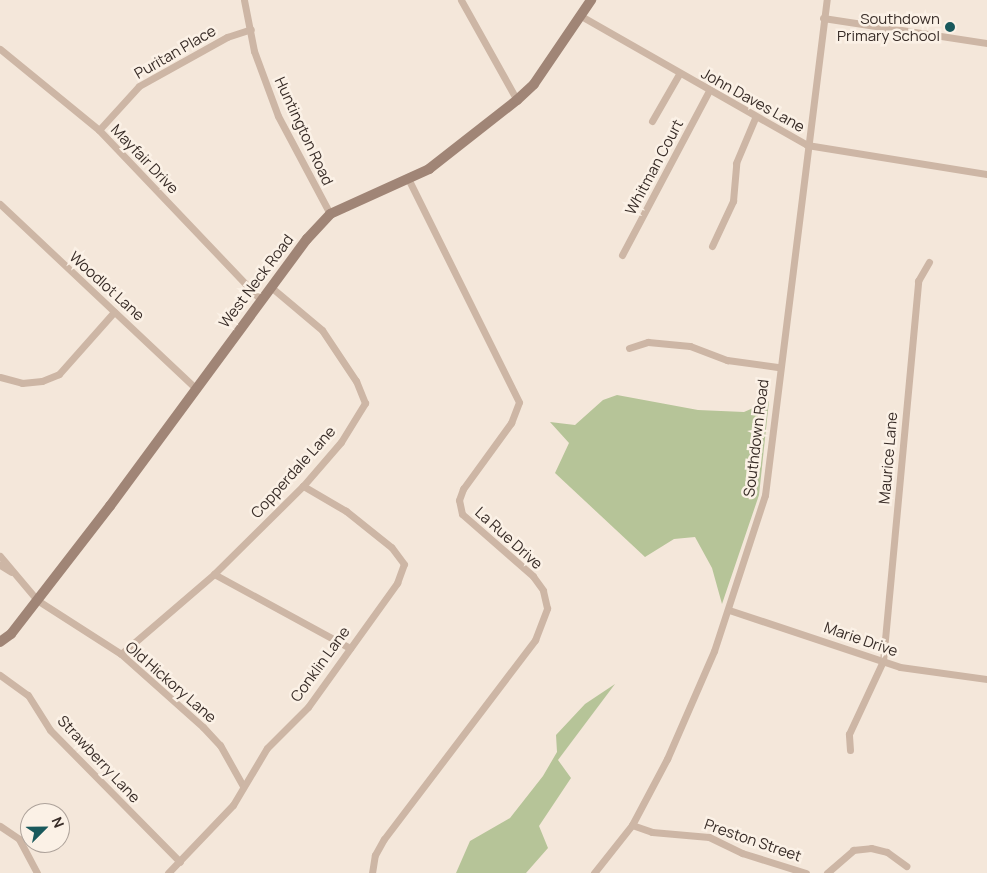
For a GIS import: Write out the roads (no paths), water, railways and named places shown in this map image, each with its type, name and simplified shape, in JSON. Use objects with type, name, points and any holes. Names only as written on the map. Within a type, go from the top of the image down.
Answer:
[{"type":"street","name":"Huntington Road","points":[[244,0],[254,51],[278,116],[330,214]]},
{"type":"street","points":[[461,0],[517,100]]},
{"type":"street","name":"West Neck Road","points":[[0,642],[12,634],[261,300],[330,214],[429,170],[517,100],[534,84],[591,0]]},
{"type":"street","name":"Southdown Road","points":[[594,873],[632,826],[667,759],[729,610],[765,495],[778,367],[800,227],[807,145],[823,18],[827,0]]},
{"type":"street","name":"John Daves Lane","points":[[581,16],[755,118],[807,145],[987,174]]},
{"type":"street","points":[[823,18],[987,43]]},
{"type":"street","name":"Puritan Place","points":[[99,130],[140,86],[228,37],[251,29]]},
{"type":"street","name":"Mayfair Drive","points":[[0,49],[99,130],[261,300]]},
{"type":"street","name":"Whitman Court","points":[[652,121],[679,74]]},
{"type":"street","name":"Whitman Court","points":[[622,255],[709,91]]},
{"type":"street","points":[[712,246],[733,201],[736,163],[755,118]]},
{"type":"street","name":"La Rue Drive","points":[[372,873],[375,855],[384,839],[535,640],[547,608],[543,590],[533,576],[462,514],[459,500],[463,489],[511,423],[518,402],[409,180]]},
{"type":"street","name":"Woodlot Lane","points":[[0,204],[195,388]]},
{"type":"street","name":"Maurice Lane","points":[[850,750],[849,734],[883,661],[918,281],[929,262]]},
{"type":"street","name":"Copperdale Lane","points":[[121,654],[214,574],[302,486],[340,442],[365,403],[356,381],[322,330],[271,287]]},
{"type":"street","points":[[0,376],[22,383],[42,381],[59,374],[114,312]]},
{"type":"street","points":[[629,348],[648,342],[690,346],[727,360],[778,367]]},
{"type":"street","name":"Conklin Lane","points":[[168,873],[233,805],[267,748],[308,707],[396,583],[404,564],[392,547],[346,512],[302,486]]},
{"type":"street","points":[[0,556],[18,575],[37,600]]},
{"type":"street","points":[[0,565],[18,575]]},
{"type":"street","points":[[214,574],[350,648]]},
{"type":"street","name":"Old Hickory Lane","points":[[37,600],[121,654],[220,745],[243,786]]},
{"type":"street","name":"Marie Drive","points":[[729,610],[900,667],[987,678]]},
{"type":"street","name":"Strawberry Lane","points":[[0,675],[28,694],[50,730],[180,862]]},
{"type":"street","points":[[0,826],[19,839],[37,873]]},
{"type":"street","name":"Preston Street","points":[[632,826],[652,832],[709,837],[757,859],[806,873]]},
{"type":"street","points":[[827,873],[853,850],[871,848],[887,852],[906,866]]},
{"type":"place","name":"Southdown Primary School","points":[[950,27]]}]
